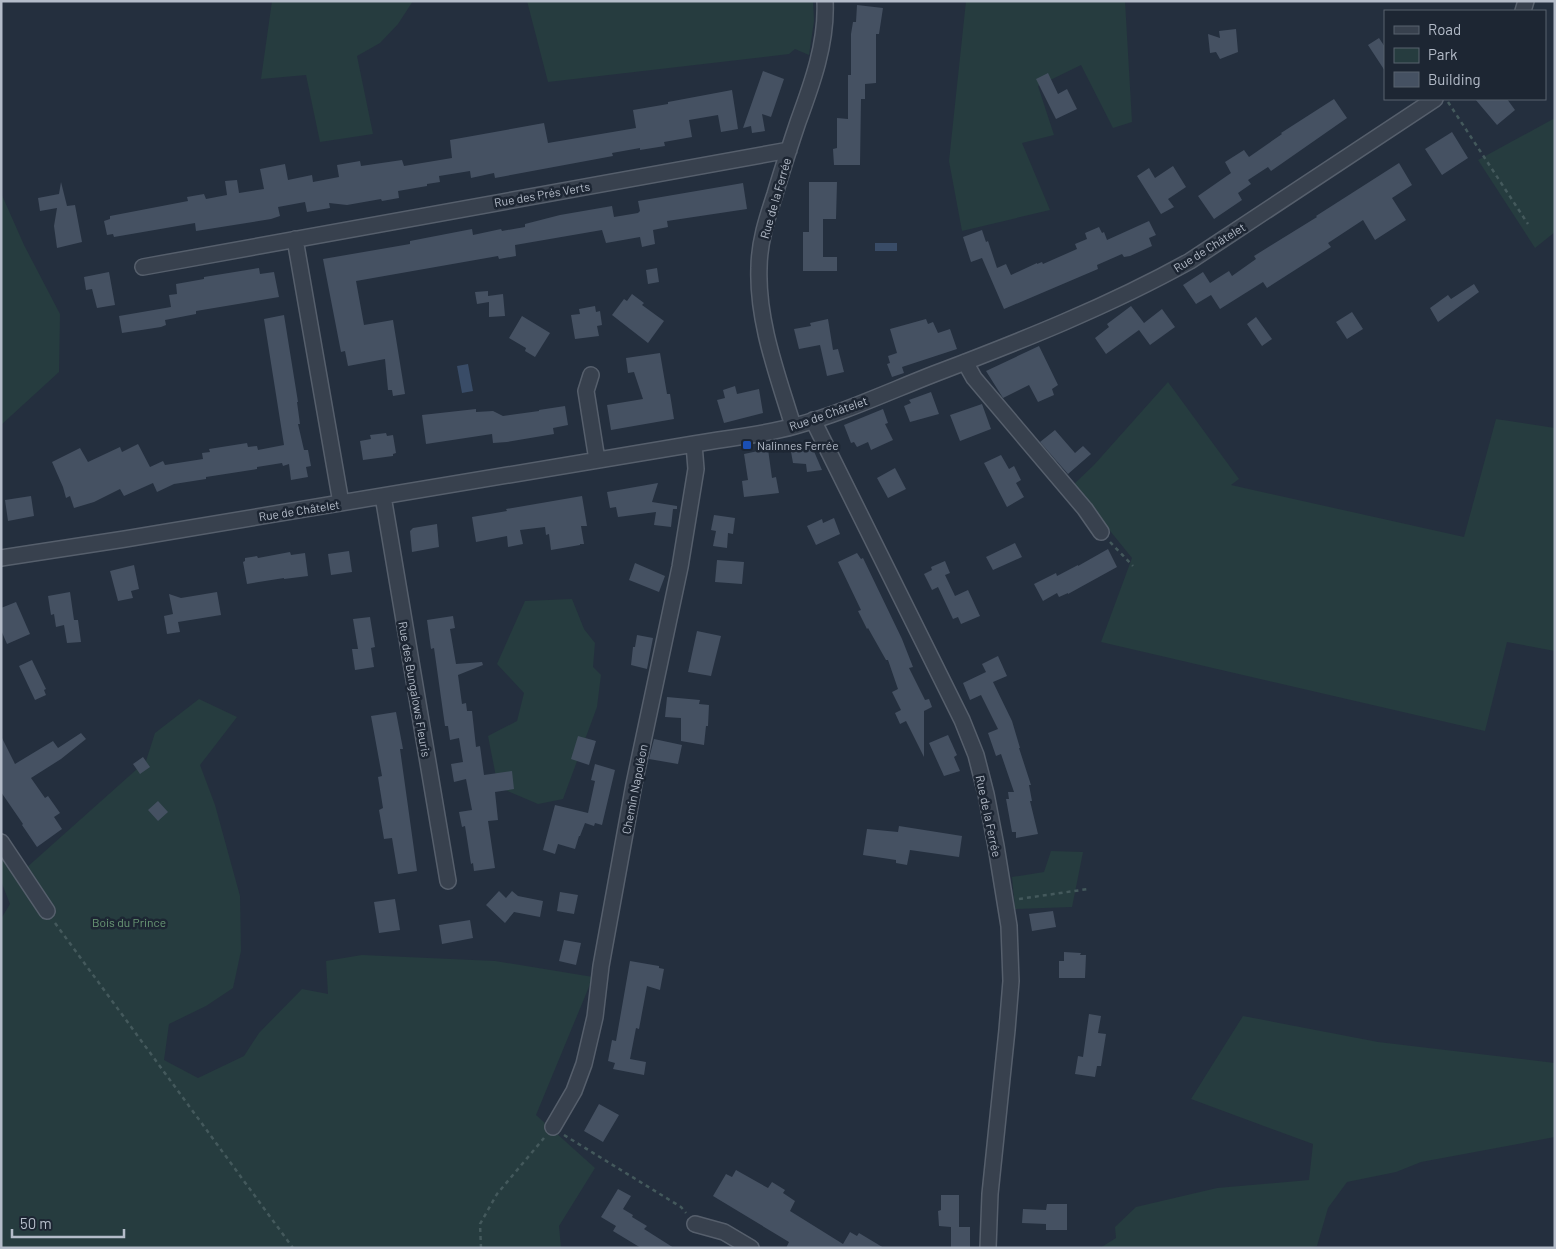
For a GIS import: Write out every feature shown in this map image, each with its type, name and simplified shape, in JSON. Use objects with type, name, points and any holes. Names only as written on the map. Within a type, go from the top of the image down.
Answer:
[{"type":"street","name":"Rue de la Ferrée","points":[[793,426],[770,349],[762,313],[759,267],[766,223],[814,78],[821,47],[826,11],[825,1]]},
{"type":"street","name":"Rue de Châtelet","points":[[1,558],[694,444],[793,426],[813,420],[965,362],[1126,294],[1183,265],[1433,100]]},
{"type":"street","name":"Rue des Prés Verts","points":[[143,267],[789,150]]},
{"type":"street","points":[[295,239],[341,503]]},
{"type":"street","points":[[965,362],[974,378],[1085,508],[1101,532]]},
{"type":"street","points":[[591,376],[586,391],[597,460]]},
{"type":"street","name":"Rue de la Ferrée","points":[[813,420],[962,720],[976,755],[986,794],[1009,926],[1011,981],[990,1194],[988,1248]]},
{"type":"street","name":"Chemin Napoléon","points":[[553,1127],[574,1091],[584,1064],[595,1017],[601,966],[634,784],[680,567],[696,469],[694,444]]},
{"type":"street","name":"Rue des Bungalows Fleuris","points":[[383,496],[448,881]]},
{"type":"street","points":[[1,842],[47,911]]},
{"type":"street","points":[[695,1224],[724,1232],[750,1248]]},
{"type":"path","points":[[1447,100],[1528,224]]},
{"type":"path","points":[[1101,532],[1133,566]]},
{"type":"path","points":[[1005,901],[1088,889]]},
{"type":"path","points":[[47,911],[293,1248]]},
{"type":"path","points":[[480,1248],[480,1224],[497,1194],[553,1127],[681,1207],[695,1224]]},
{"type":"green space","points":[[272,1],[413,1],[398,24],[380,43],[357,56],[373,134],[320,142],[306,75],[261,79]]},
{"type":"green space","points":[[527,1],[813,1],[814,21],[809,55],[795,49],[789,54],[548,82]]},
{"type":"green space","points":[[966,1],[1125,1],[1132,122],[1113,128],[1081,65],[1038,86],[1054,135],[1022,143],[1050,210],[962,231],[949,161]]},
{"type":"green space","points":[[1555,118],[1555,232],[1535,248],[1478,160]]},
{"type":"green space","points":[[1,193],[24,245],[60,314],[59,372],[1,425]]},
{"type":"green space","points":[[1168,382],[1239,479],[1231,485],[1464,537],[1496,419],[1555,428],[1555,651],[1507,642],[1485,731],[1101,642],[1132,558],[1073,485],[1094,465]]},
{"type":"green space","points":[[572,599],[584,629],[595,643],[593,667],[601,675],[597,707],[563,799],[538,804],[498,787],[488,736],[517,721],[524,693],[497,664],[525,601]]},
{"type":"green space","name":"Bois du Prince","points":[[199,699],[237,717],[200,765],[215,805],[240,896],[241,951],[233,988],[206,1006],[169,1024],[164,1060],[198,1078],[244,1056],[259,1033],[302,989],[328,994],[326,961],[362,955],[495,961],[593,977],[536,1115],[595,1168],[559,1226],[561,1248],[1,1248],[1,919],[10,904],[1,881],[1,849],[25,869],[146,761],[155,733]]},
{"type":"green space","points":[[1051,851],[1083,852],[1072,907],[1015,909],[1012,877],[1044,872]]},
{"type":"green space","points":[[1243,1016],[1378,1042],[1555,1063],[1555,1137],[1421,1162],[1396,1172],[1347,1182],[1328,1208],[1317,1246],[1306,1248],[1100,1248],[1116,1238],[1115,1227],[1136,1207],[1217,1188],[1309,1180],[1313,1144],[1191,1099]]},
{"type":"water","points":[[875,243],[897,243],[897,251],[875,251]]},
{"type":"water","points":[[468,364],[473,391],[462,393],[457,366]]},
{"type":"building","points":[[857,5],[883,8],[879,34],[876,34],[876,83],[865,84],[865,99],[861,99],[860,165],[834,165],[833,149],[837,148],[837,118],[848,119],[848,75],[851,75],[851,34],[853,22],[856,22]]},
{"type":"building","points":[[1236,29],[1238,52],[1220,59],[1216,52],[1210,53],[1208,34],[1220,38],[1219,31]]},
{"type":"building","points":[[1379,38],[1384,46],[1384,69],[1368,45]]},
{"type":"building","points":[[763,71],[784,79],[771,117],[762,114],[765,131],[752,133],[751,126],[743,128]]},
{"type":"building","points":[[1048,73],[1058,94],[1067,89],[1077,109],[1056,119],[1036,79]]},
{"type":"building","points":[[732,90],[738,129],[721,132],[718,115],[689,120],[692,137],[664,142],[665,146],[612,153],[613,156],[495,178],[494,173],[471,178],[470,171],[439,176],[440,182],[398,191],[399,198],[347,205],[329,203],[330,208],[307,212],[305,202],[278,207],[280,216],[271,219],[196,231],[195,223],[114,237],[113,234],[107,235],[104,221],[110,219],[110,216],[188,201],[187,197],[204,194],[206,199],[227,195],[225,181],[237,180],[239,193],[264,189],[260,169],[285,164],[288,180],[312,175],[313,182],[339,177],[337,165],[360,161],[361,166],[402,160],[404,166],[452,158],[450,140],[544,123],[548,143],[636,128],[633,110]]},
{"type":"building","points":[[1334,99],[1347,118],[1271,171],[1268,167],[1248,180],[1251,184],[1238,193],[1242,200],[1214,219],[1198,196],[1231,173],[1225,162],[1244,150],[1249,157],[1281,133]]},
{"type":"building","points":[[1476,100],[1508,100],[1515,110],[1497,125]]},
{"type":"building","points":[[1452,132],[1468,158],[1442,175],[1425,149]]},
{"type":"building","points":[[1399,163],[1412,185],[1392,198],[1406,220],[1375,240],[1363,220],[1328,243],[1331,247],[1267,288],[1263,282],[1220,309],[1211,295],[1196,304],[1183,285],[1203,272],[1210,283],[1229,271],[1232,276],[1256,259],[1254,256]]},
{"type":"building","points":[[1173,166],[1186,187],[1168,199],[1174,207],[1161,214],[1137,176],[1149,168],[1155,178]]},
{"type":"building","points":[[61,182],[67,206],[75,205],[82,242],[57,248],[54,226],[57,208],[40,211],[38,198],[59,194]]},
{"type":"building","points":[[809,182],[837,182],[836,219],[823,219],[823,257],[837,257],[837,271],[803,271],[803,232],[809,232]]},
{"type":"building","points":[[743,183],[747,209],[667,221],[668,227],[653,230],[655,244],[642,247],[640,237],[606,243],[602,230],[515,245],[516,256],[499,259],[498,256],[356,281],[364,325],[393,320],[405,394],[393,396],[392,390],[388,390],[385,359],[348,366],[345,351],[341,352],[323,259],[410,244],[410,241],[472,229],[473,235],[501,229],[502,231],[525,227],[525,224],[560,215],[612,206],[614,217],[638,213],[640,211],[638,201]]},
{"type":"building","points":[[1149,221],[1156,235],[1149,238],[1152,246],[1130,256],[1124,257],[1122,254],[1097,265],[1098,269],[1004,309],[982,258],[971,262],[963,237],[982,230],[986,242],[988,241],[997,268],[1006,264],[1011,275],[1037,263],[1042,262],[1043,264],[1077,249],[1075,244],[1087,239],[1085,233],[1099,227],[1102,233],[1104,232],[1107,240]]},
{"type":"building","points":[[259,268],[260,274],[274,272],[279,297],[196,311],[196,314],[165,320],[166,325],[161,327],[122,333],[119,316],[171,307],[169,295],[177,294],[176,284],[204,279],[204,277]]},
{"type":"building","points":[[657,268],[659,282],[648,284],[646,270]]},
{"type":"building","points":[[109,272],[115,305],[97,308],[92,289],[86,290],[84,277]]},
{"type":"building","points":[[1474,284],[1479,292],[1438,322],[1430,308],[1448,295],[1451,299]]},
{"type":"building","points":[[488,291],[488,296],[503,294],[505,316],[489,317],[489,302],[477,304],[475,292]]},
{"type":"building","points":[[632,294],[644,303],[642,305],[664,321],[648,343],[612,315],[624,299],[627,301]]},
{"type":"building","points":[[595,306],[596,312],[600,311],[602,325],[597,326],[599,336],[575,339],[571,315],[580,314],[579,309]]},
{"type":"building","points":[[1131,306],[1144,323],[1162,309],[1175,327],[1150,345],[1139,330],[1106,354],[1095,338],[1109,327],[1107,324]]},
{"type":"building","points":[[1352,312],[1363,329],[1347,339],[1336,322]]},
{"type":"building","points":[[284,315],[298,402],[300,424],[298,424],[304,450],[308,450],[311,466],[306,467],[308,477],[291,480],[289,464],[283,466],[282,463],[174,484],[157,492],[153,483],[124,496],[120,489],[94,502],[74,508],[70,496],[66,498],[52,462],[80,448],[88,462],[120,447],[122,452],[138,444],[150,467],[163,461],[165,465],[203,459],[202,453],[210,452],[209,449],[247,443],[248,447],[257,446],[258,450],[284,445],[264,319]]},
{"type":"building","points":[[522,316],[550,333],[535,357],[525,351],[526,348],[509,338]]},
{"type":"building","points":[[1256,317],[1272,339],[1262,346],[1247,324]]},
{"type":"building","points":[[828,319],[833,350],[838,349],[844,372],[827,376],[820,345],[799,349],[794,329],[811,326],[810,323]]},
{"type":"building","points":[[926,319],[928,324],[933,322],[938,333],[950,329],[957,349],[902,367],[904,373],[892,377],[887,364],[890,363],[888,356],[897,353],[890,329]]},
{"type":"building","points":[[1039,346],[1058,385],[1052,389],[1054,395],[1038,402],[1029,385],[1003,398],[986,371]]},
{"type":"building","points":[[660,353],[667,394],[670,394],[674,419],[611,430],[607,405],[643,399],[634,372],[628,373],[626,358]]},
{"type":"building","points":[[735,386],[737,394],[759,389],[763,413],[724,423],[717,400],[725,398],[723,390]]},
{"type":"building","points":[[931,392],[939,414],[910,422],[904,406],[911,403],[909,400]]},
{"type":"building","points":[[982,404],[991,429],[960,441],[950,415]]},
{"type":"building","points":[[565,406],[568,425],[553,428],[554,434],[493,443],[492,434],[426,444],[422,415],[476,409],[476,412],[493,411],[503,416]]},
{"type":"building","points":[[883,409],[888,423],[885,424],[893,440],[871,450],[868,442],[857,447],[854,442],[851,443],[844,425]]},
{"type":"building","points":[[1055,430],[1075,453],[1083,446],[1091,454],[1068,474],[1040,442]]},
{"type":"building","points":[[386,433],[387,436],[393,435],[396,453],[393,456],[363,460],[360,441],[371,439],[370,435]]},
{"type":"building","points":[[810,442],[822,470],[807,472],[806,464],[793,463],[790,446]]},
{"type":"building","points":[[768,449],[772,478],[776,477],[779,493],[744,497],[742,481],[748,480],[744,454]]},
{"type":"building","points":[[1001,455],[1009,469],[1014,466],[1021,480],[1016,483],[1024,497],[1007,507],[984,463]]},
{"type":"building","points":[[895,468],[906,489],[888,498],[877,478]]},
{"type":"building","points":[[658,483],[652,502],[677,506],[677,509],[673,509],[671,527],[654,525],[656,512],[618,517],[616,507],[610,508],[607,492]]},
{"type":"building","points":[[31,496],[34,516],[8,521],[5,500]]},
{"type":"building","points":[[582,496],[587,526],[581,526],[584,544],[551,550],[549,534],[546,535],[545,527],[520,530],[523,544],[508,547],[507,536],[476,542],[472,517]]},
{"type":"building","points":[[714,515],[735,518],[733,534],[728,533],[727,548],[713,546],[716,531],[711,530]]},
{"type":"building","points":[[834,518],[840,534],[816,545],[807,526],[822,519],[823,523]]},
{"type":"building","points":[[437,524],[439,547],[412,552],[410,531],[413,528]]},
{"type":"building","points":[[1015,543],[1022,557],[993,570],[986,557]]},
{"type":"building","points":[[1108,549],[1117,567],[1068,594],[1059,597],[1057,593],[1043,601],[1034,584],[1056,573],[1057,576]]},
{"type":"building","points":[[349,551],[352,572],[331,575],[328,554]]},
{"type":"building","points":[[290,552],[291,555],[305,553],[308,576],[247,584],[243,562],[245,558],[257,556],[258,558]]},
{"type":"building","points":[[857,553],[861,559],[863,558],[902,639],[913,667],[909,668],[925,700],[929,699],[932,707],[924,711],[924,757],[906,721],[900,724],[895,713],[901,710],[892,692],[898,689],[888,660],[886,660],[867,629],[858,611],[861,610],[838,562]]},
{"type":"building","points":[[717,560],[744,562],[742,584],[715,582]]},
{"type":"building","points":[[945,561],[950,573],[945,575],[955,596],[968,590],[980,616],[961,624],[958,617],[953,619],[938,587],[932,590],[924,574],[932,570],[931,567]]},
{"type":"building","points":[[635,563],[665,576],[659,592],[629,580]]},
{"type":"building","points":[[134,565],[139,589],[131,591],[133,598],[118,601],[110,571]]},
{"type":"building","points":[[70,592],[74,620],[78,620],[81,642],[67,643],[64,625],[56,627],[54,614],[51,615],[48,596]]},
{"type":"building","points":[[217,592],[221,615],[178,622],[180,632],[167,634],[164,616],[173,614],[169,594],[181,598]]},
{"type":"building","points":[[16,602],[30,634],[7,644],[1,630],[1,608]]},
{"type":"building","points":[[453,616],[455,628],[450,629],[456,664],[482,662],[483,665],[458,675],[462,704],[466,703],[467,711],[472,711],[476,747],[480,746],[484,775],[512,771],[514,789],[495,792],[498,820],[488,821],[495,868],[474,871],[473,863],[471,864],[465,826],[462,827],[459,812],[472,810],[466,779],[454,782],[451,764],[463,762],[459,738],[450,740],[448,726],[445,726],[434,648],[431,649],[427,620]]},
{"type":"building","points":[[370,617],[375,647],[371,648],[374,667],[355,670],[352,649],[358,649],[353,619]]},
{"type":"building","points":[[697,631],[721,636],[711,676],[688,672]]},
{"type":"building","points":[[637,635],[653,638],[647,669],[631,665],[633,647],[635,647]]},
{"type":"building","points":[[998,656],[1007,676],[993,682],[1012,721],[1031,785],[1029,785],[1032,801],[1030,801],[1038,834],[1016,838],[1016,832],[1012,832],[1006,799],[1009,799],[1008,792],[1014,792],[1001,754],[996,756],[988,733],[998,729],[981,695],[970,700],[963,683],[986,672],[982,664]]},
{"type":"building","points":[[32,660],[46,689],[44,690],[46,695],[35,700],[19,666]]},
{"type":"building","points":[[667,697],[700,700],[699,704],[709,705],[708,726],[706,726],[704,745],[681,741],[681,718],[665,717]]},
{"type":"building","points":[[396,712],[403,749],[400,749],[417,871],[398,874],[392,838],[384,839],[379,810],[383,808],[378,777],[382,776],[371,716]]},
{"type":"building","points":[[81,733],[86,739],[61,759],[31,778],[45,798],[48,796],[60,813],[54,817],[62,829],[37,847],[1,792],[1,736],[15,764],[53,741],[58,748]]},
{"type":"building","points":[[948,735],[957,755],[954,757],[960,771],[944,776],[929,743]]},
{"type":"building","points":[[578,736],[596,741],[589,765],[571,759]]},
{"type":"building","points":[[654,739],[682,745],[678,764],[649,759]]},
{"type":"building","points":[[143,757],[150,767],[140,774],[133,764]]},
{"type":"building","points":[[595,764],[615,770],[602,825],[595,823],[594,826],[585,823],[575,849],[558,844],[555,854],[543,850],[555,805],[588,813],[595,781],[591,780]]},
{"type":"building","points":[[158,801],[168,812],[158,821],[148,810]]},
{"type":"building","points":[[899,826],[962,836],[959,857],[910,850],[907,865],[896,863],[896,860],[863,855],[867,829],[898,832]]},
{"type":"building","points":[[499,891],[506,898],[512,891],[518,896],[543,901],[540,917],[514,912],[505,923],[486,905]]},
{"type":"building","points":[[560,892],[578,895],[574,914],[557,911]]},
{"type":"building","points":[[395,899],[400,930],[379,933],[374,902]]},
{"type":"building","points":[[1053,911],[1056,927],[1032,931],[1029,914]]},
{"type":"building","points":[[470,920],[473,938],[442,944],[439,925]]},
{"type":"building","points":[[564,940],[581,943],[576,965],[559,961]]},
{"type":"building","points":[[1064,952],[1086,955],[1085,978],[1059,978],[1059,961],[1064,961]]},
{"type":"building","points":[[630,961],[659,966],[659,968],[664,969],[660,990],[647,986],[639,1029],[636,1028],[630,1059],[646,1062],[644,1075],[613,1069],[615,1063],[608,1061],[612,1040],[616,1041]]},
{"type":"building","points":[[1089,1014],[1101,1016],[1098,1033],[1106,1034],[1101,1066],[1097,1066],[1095,1077],[1075,1074],[1078,1056],[1083,1057]]},
{"type":"building","points":[[599,1104],[619,1115],[603,1142],[584,1131]]},
{"type":"building","points":[[736,1170],[768,1188],[772,1182],[785,1190],[783,1193],[795,1201],[790,1211],[843,1244],[850,1232],[857,1236],[859,1233],[884,1248],[786,1248],[789,1242],[713,1196],[726,1174],[732,1177]]},
{"type":"building","points":[[618,1189],[631,1196],[623,1209],[647,1226],[644,1229],[674,1248],[641,1248],[613,1231],[616,1226],[601,1217]]},
{"type":"building","points":[[941,1195],[959,1195],[959,1227],[970,1227],[970,1248],[951,1248],[951,1227],[939,1226],[938,1211],[941,1210]]},
{"type":"building","points":[[1047,1204],[1067,1204],[1067,1230],[1046,1230],[1046,1224],[1022,1223],[1023,1209],[1046,1210]]},
{"type":"place","name":"Nalinnes Ferrée","points":[[747,445]]}]
